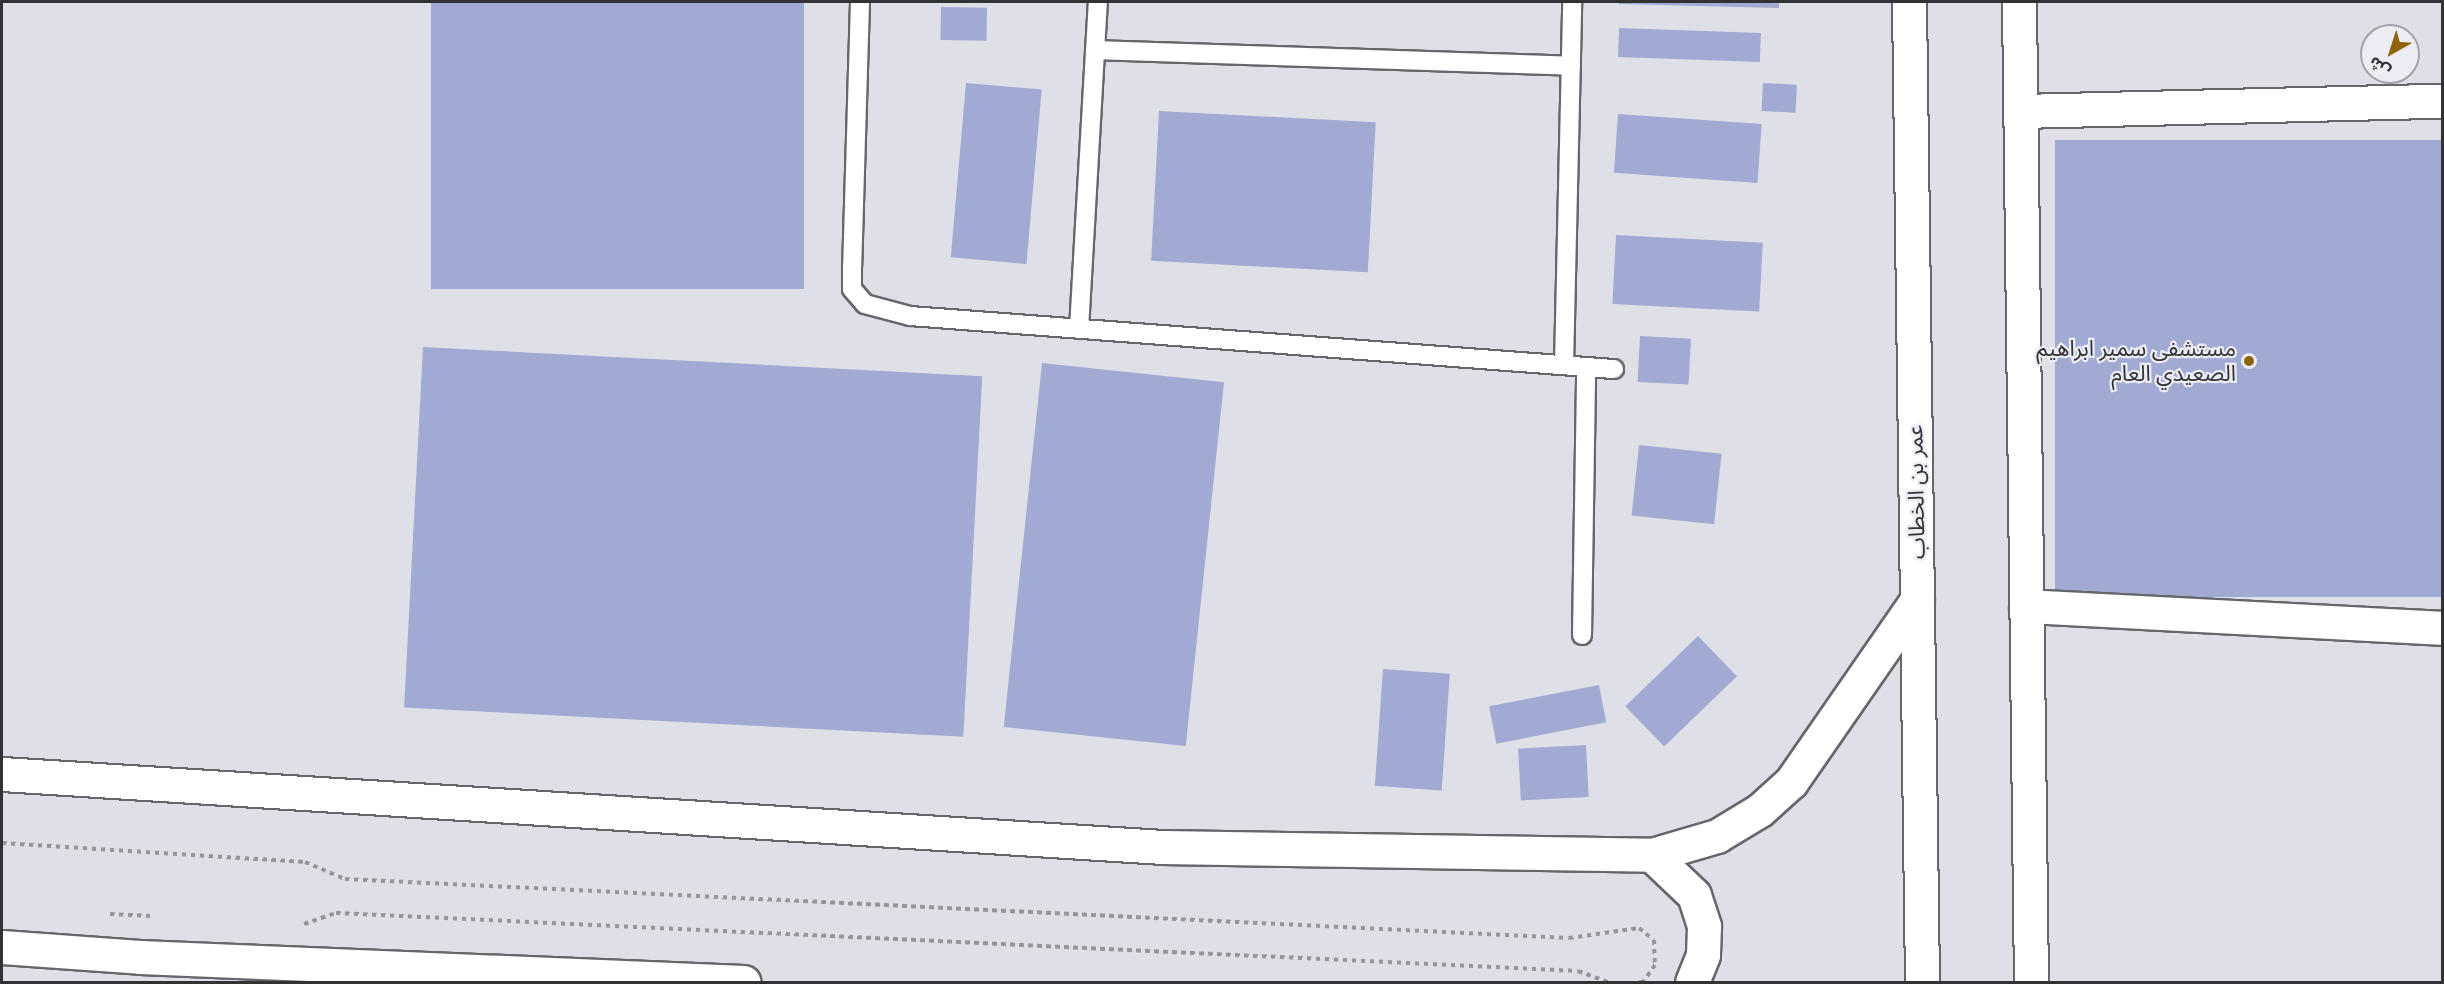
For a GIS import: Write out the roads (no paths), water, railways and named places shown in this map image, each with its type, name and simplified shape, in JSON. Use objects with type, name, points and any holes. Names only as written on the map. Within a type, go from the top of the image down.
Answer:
[{"type":"street","name":"عمر بن الخطاب","points":[[1909,2],[1923,982]]},
{"type":"street","points":[[2019,2],[2031,982]]},
{"type":"street","points":[[2020,111],[2442,101]]},
{"type":"street","points":[[2,774],[1162,847],[1653,855],[1717,836],[1760,810],[1791,782],[1917,600]]},
{"type":"street","points":[[2026,606],[2442,628]]},
{"type":"street","points":[[1653,855],[1694,895],[1704,926],[1703,955],[1692,982]]},
{"type":"street","points":[[2,947],[139,970],[743,982]]},
{"type":"lane","points":[[860,2],[852,289],[865,304],[910,316],[1614,369]]},
{"type":"lane","points":[[1080,329],[1098,2]]},
{"type":"lane","points":[[1564,365],[1572,2]]},
{"type":"lane","points":[[1095,50],[1571,66]]},
{"type":"lane","points":[[1582,635],[1586,367]]},
{"type":"place","name":"مستشفى سمير ابراهيم الصعيدي العام","points":[[2249,361]]}]
